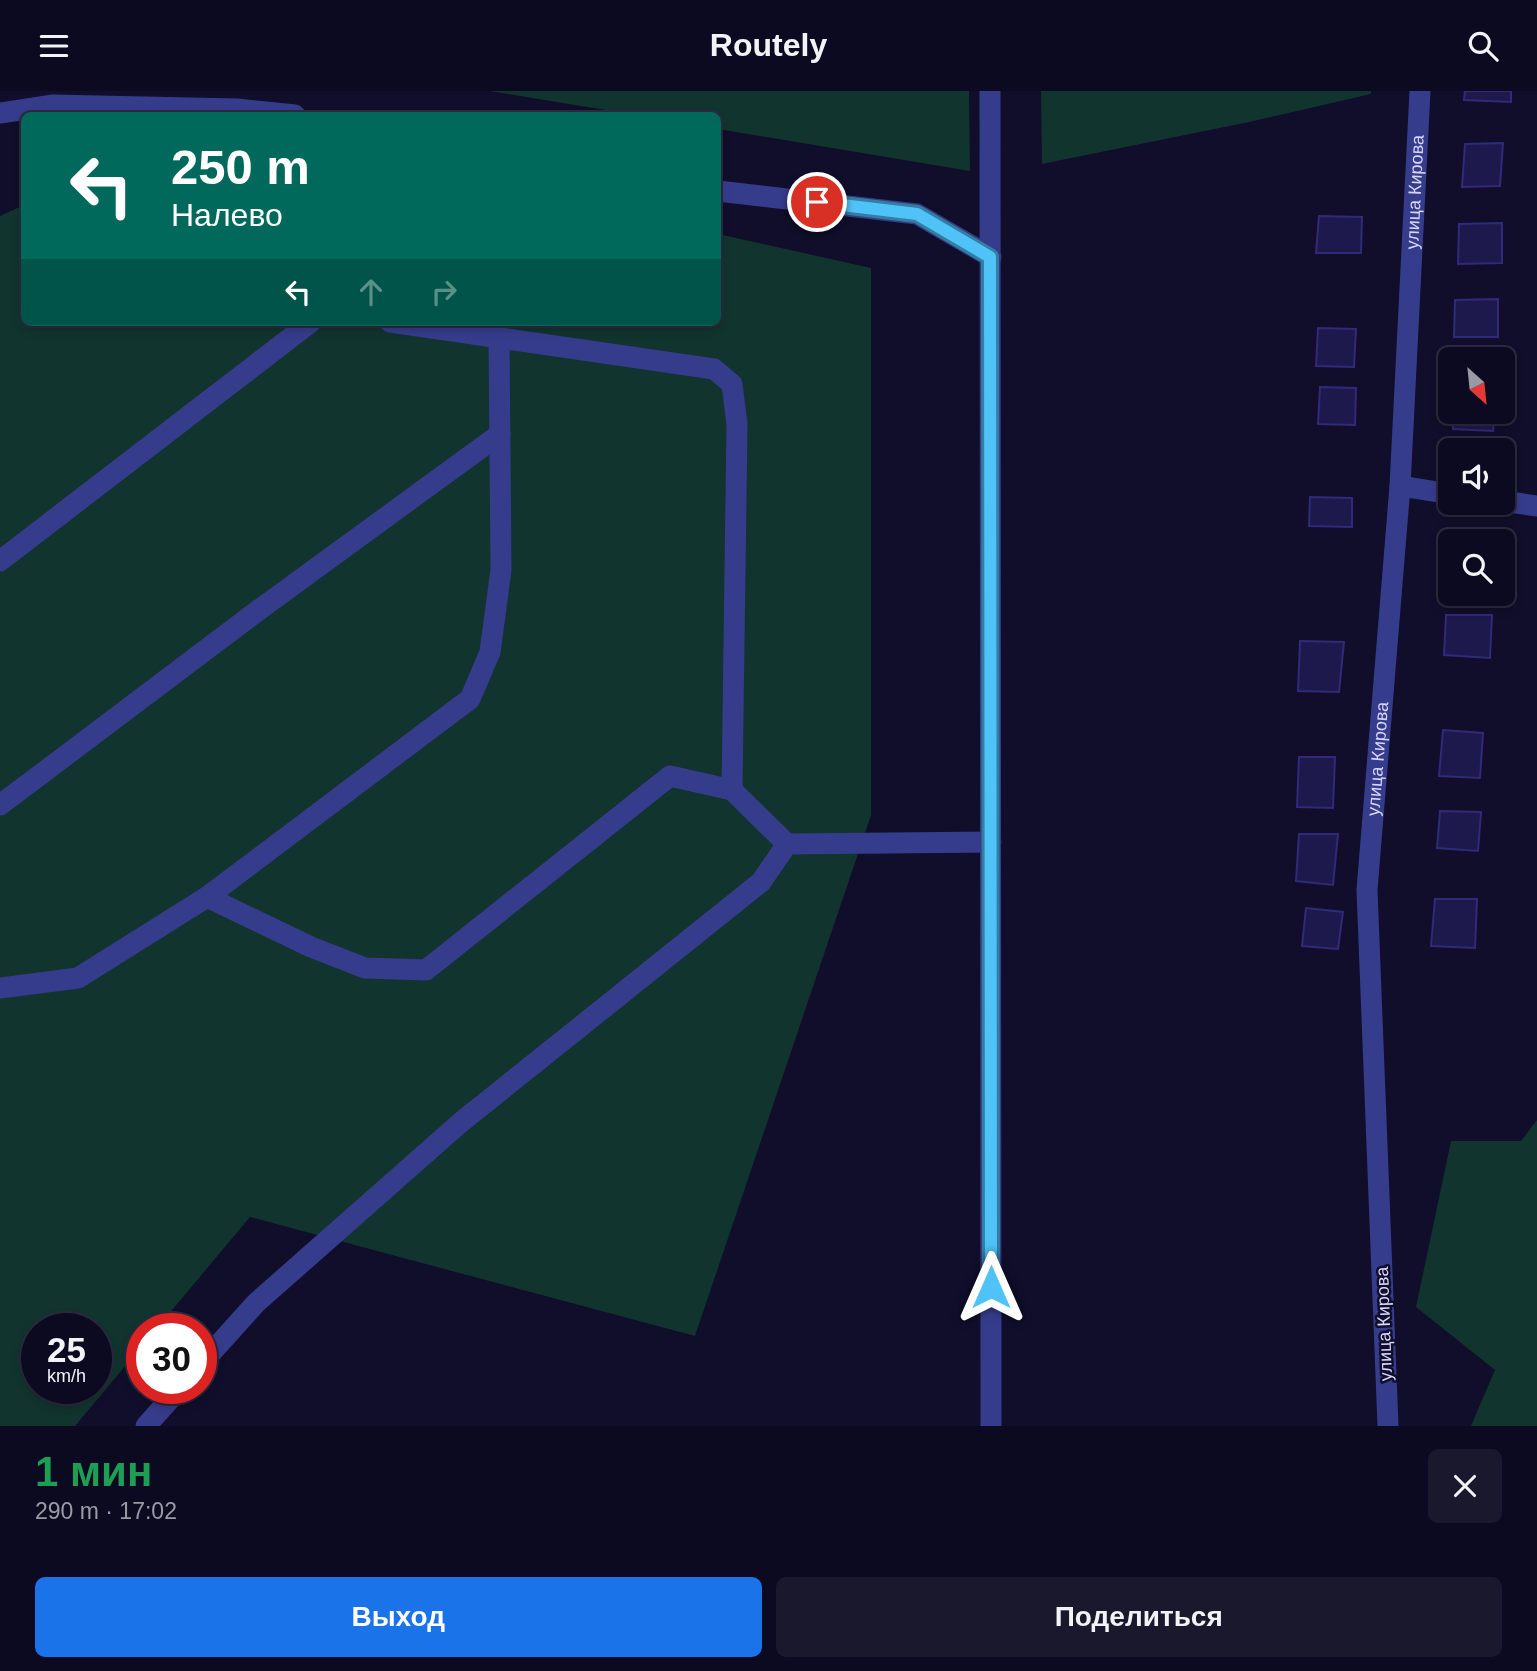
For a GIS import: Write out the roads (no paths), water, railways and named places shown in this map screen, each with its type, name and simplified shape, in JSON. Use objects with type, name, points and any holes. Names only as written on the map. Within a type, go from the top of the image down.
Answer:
[{"type":"street","points":[[990,91],[991,1426]]},
{"type":"street","name":"улица Кирова","points":[[1388,1426],[1367,890],[1400,486],[1420,91]]},
{"type":"street","points":[[0,113],[237,109],[266,112]]},
{"type":"street","points":[[721,191],[917,214],[990,257]]},
{"type":"street","points":[[0,561],[306,326]]},
{"type":"street","points":[[417,326],[714,369],[732,384],[737,425],[732,790]]},
{"type":"street","points":[[0,988],[78,978],[206,897],[470,699],[490,652],[501,570],[499,338]]},
{"type":"street","points":[[0,805],[260,609],[500,434]]},
{"type":"street","points":[[1400,486],[1438,491]]},
{"type":"street","points":[[1515,503],[1537,506]]},
{"type":"street","points":[[206,897],[311,947],[365,968],[426,970],[670,776],[732,790],[787,844],[991,842]]},
{"type":"street","points":[[217,1346],[256,1303],[460,1123],[761,881],[787,844]]},
{"type":"street","points":[[146,1426],[166,1404]]}]
